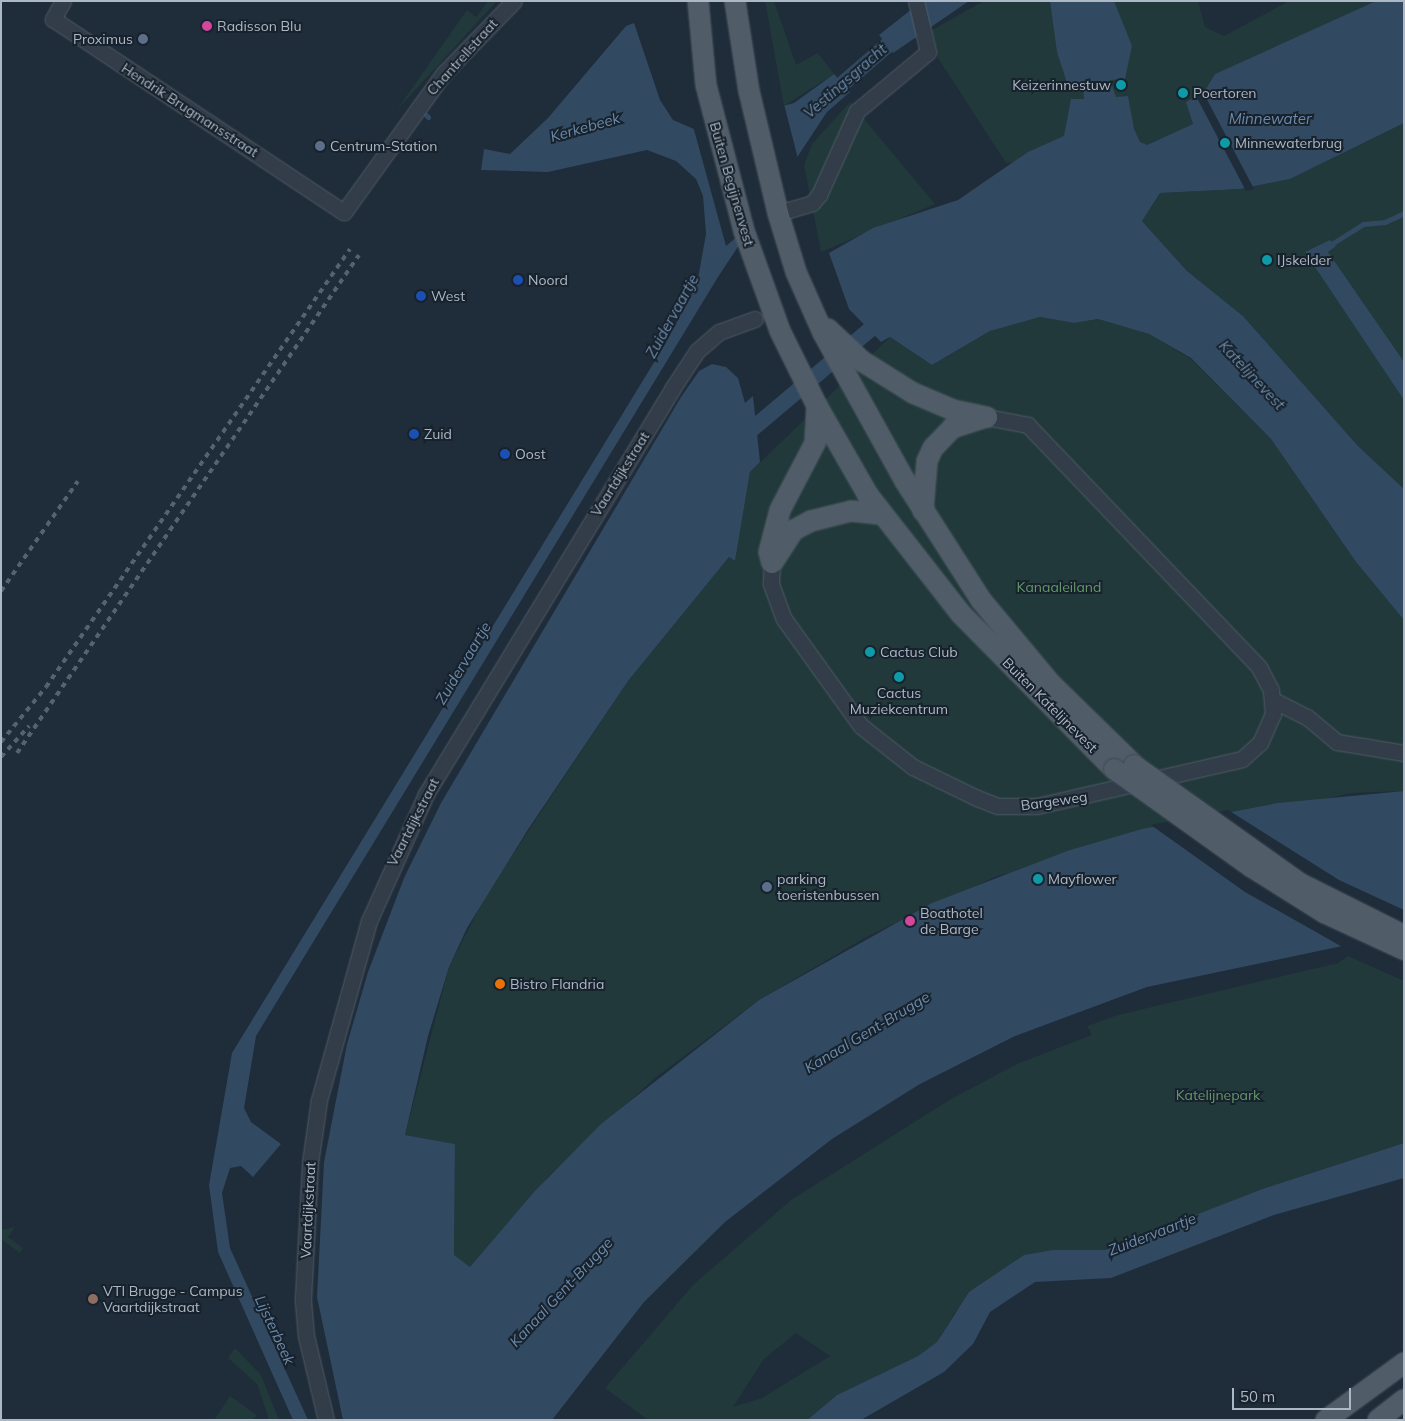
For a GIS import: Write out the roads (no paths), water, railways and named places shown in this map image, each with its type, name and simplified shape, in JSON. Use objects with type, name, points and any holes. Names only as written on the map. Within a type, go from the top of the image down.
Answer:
[{"type":"main road","name":"Buiten Begijnenvest","points":[[698,1],[710,105],[744,231],[794,360]]},
{"type":"main road","points":[[735,1],[749,91],[777,209],[822,326],[862,361],[913,393],[953,410],[987,417]]},
{"type":"main road","name":"Buiten Katelijnevest","points":[[822,326],[846,377],[923,511],[981,600],[1045,677],[1134,765],[1300,883],[1404,935]]},
{"type":"main road","name":"Buiten Katelijnevest","points":[[794,360],[817,406],[882,514],[962,614],[1114,769],[1251,867],[1324,913],[1404,950]]},
{"type":"main road","points":[[772,563],[769,552],[780,510],[815,443],[817,406]]},
{"type":"main road","points":[[923,511],[927,461],[933,448],[952,428],[987,417]]},
{"type":"main road","points":[[772,563],[794,530],[812,521],[851,512],[882,514]]},
{"type":"main road","points":[[1326,1420],[1404,1364]]},
{"type":"main road","points":[[1378,1420],[1404,1400]]},
{"type":"street","name":"Hendrik Brugmansstraat","points":[[63,1],[53,19],[344,212]]},
{"type":"street","name":"Chantrellstraat","points":[[344,212],[444,73],[514,1]]},
{"type":"street","points":[[777,209],[799,207],[819,196],[857,111],[928,52],[927,39],[916,1]]},
{"type":"street","name":"Vaartdijkstraat","points":[[326,1420],[306,1336],[303,1298],[310,1163],[321,1091],[368,921],[426,794],[672,389],[698,351],[719,332],[755,318]]},
{"type":"street","points":[[987,417],[1014,419],[1037,434],[1259,667],[1273,700],[1299,712],[1337,742],[1404,753]]},
{"type":"street","name":"Bargeweg","points":[[772,563],[772,584],[784,619],[861,726],[914,767],[998,806],[1029,807],[1091,796],[1242,759],[1265,736],[1273,700]]},
{"type":"water","points":[[922,1],[969,1],[893,53],[879,35]]},
{"type":"water","points":[[1050,1],[1114,1],[1132,46],[1125,79],[1110,80],[1116,97],[1128,96],[1134,129],[1140,142],[1147,145],[1193,124],[1186,102],[1204,92],[1215,74],[1376,1],[1404,1],[1404,123],[1290,179],[1240,189],[1160,193],[1142,221],[1187,271],[1243,316],[1358,446],[1404,489],[1404,620],[1356,562],[1271,439],[1191,358],[1149,334],[1098,319],[1074,323],[1040,317],[990,331],[932,365],[890,337],[881,342],[849,309],[829,253],[873,228],[958,200],[1028,152],[1064,136],[1071,99],[1084,99],[1083,87],[1068,86],[1057,52]]},
{"type":"water","name":"Kerkebeek","points":[[634,23],[660,100],[673,120],[694,129],[794,103],[834,74],[850,92],[827,112],[718,277],[256,1036],[244,1108],[251,1122],[281,1144],[253,1177],[241,1166],[230,1168],[222,1193],[230,1248],[308,1420],[293,1420],[218,1252],[209,1185],[232,1053],[664,346],[697,284],[706,234],[703,196],[696,179],[676,161],[647,150],[548,172],[481,170],[484,149],[510,154],[548,118],[626,26]]},
{"type":"water","points":[[1330,240],[1336,246],[1328,252],[1404,362],[1404,400],[1305,252]]},
{"type":"water","name":"Kanaal Gent-Brugge","points":[[712,364],[726,367],[738,378],[745,403],[753,396],[760,428],[760,462],[750,472],[735,561],[729,557],[628,681],[527,831],[467,928],[449,967],[428,1036],[405,1135],[455,1144],[454,1255],[470,1267],[534,1192],[601,1124],[759,1000],[932,903],[1067,851],[1142,829],[1278,803],[1404,791],[1404,933],[1147,987],[1015,1036],[920,1084],[832,1139],[725,1222],[644,1302],[552,1420],[343,1420],[317,1297],[324,1162],[347,1044],[368,972],[404,878],[441,803],[681,397],[699,371]]},
{"type":"water","name":"Zuidervaartje","points":[[1404,1143],[1404,1178],[1274,1215],[1111,1278],[1035,1282],[990,1312],[973,1344],[944,1372],[861,1420],[807,1420],[837,1395],[918,1356],[937,1342],[969,1292],[1024,1255],[1052,1250],[1105,1250],[1265,1188]]},
{"type":"waterway","name":"Vestingsgracht","points":[[826,98],[904,31]]},
{"type":"waterway","points":[[1333,243],[1363,224],[1385,222],[1404,213]]},
{"type":"waterway","points":[[744,436],[885,317]]},
{"type":"railway","points":[[1,742],[46,687],[350,249]]},
{"type":"railway","points":[[17,753],[359,255]]},
{"type":"railway","points":[[1,591],[78,481]]},
{"type":"railway","points":[[1,757],[29,726]]},
{"type":"place","name":"Radisson Blu","points":[[207,26]]},
{"type":"place","name":"Proximus","points":[[143,39]]},
{"type":"place","name":"Keizerinnestuw","points":[[1121,85]]},
{"type":"place","name":"Poertoren","points":[[1183,93]]},
{"type":"place","name":"Minnewaterbrug","points":[[1225,143]]},
{"type":"place","name":"Centrum-Station","points":[[320,146]]},
{"type":"place","name":"IJskelder","points":[[1267,260]]},
{"type":"place","name":"Noord","points":[[518,280]]},
{"type":"place","name":"West","points":[[421,296]]},
{"type":"place","name":"Zuid","points":[[414,434]]},
{"type":"place","name":"Oost","points":[[505,454]]},
{"type":"place","name":"Cactus Club","points":[[870,652]]},
{"type":"place","name":"Cactus Muziekcentrum","points":[[899,677]]},
{"type":"place","name":"Mayflower","points":[[1038,879]]},
{"type":"place","name":"parking toeristenbussen","points":[[767,887]]},
{"type":"place","name":"Boathotel de Barge","points":[[910,921]]},
{"type":"place","name":"Bistro Flandria","points":[[500,984]]},
{"type":"place","name":"VTI Brugge - Campus Vaartdijkstraat","points":[[93,1299]]},
{"type":"water label","name":"Minnewater","points":[[1270,119]]},
{"type":"water label","name":"Katelijnevest","points":[[1252,375]]},
{"type":"water label","name":"Lijsterbeek","points":[[275,1330]]},
{"type":"park label","name":"Kanaaleiland","points":[[1059,587]]},
{"type":"park label","name":"Katelijnepark","points":[[1218,1095]]}]
